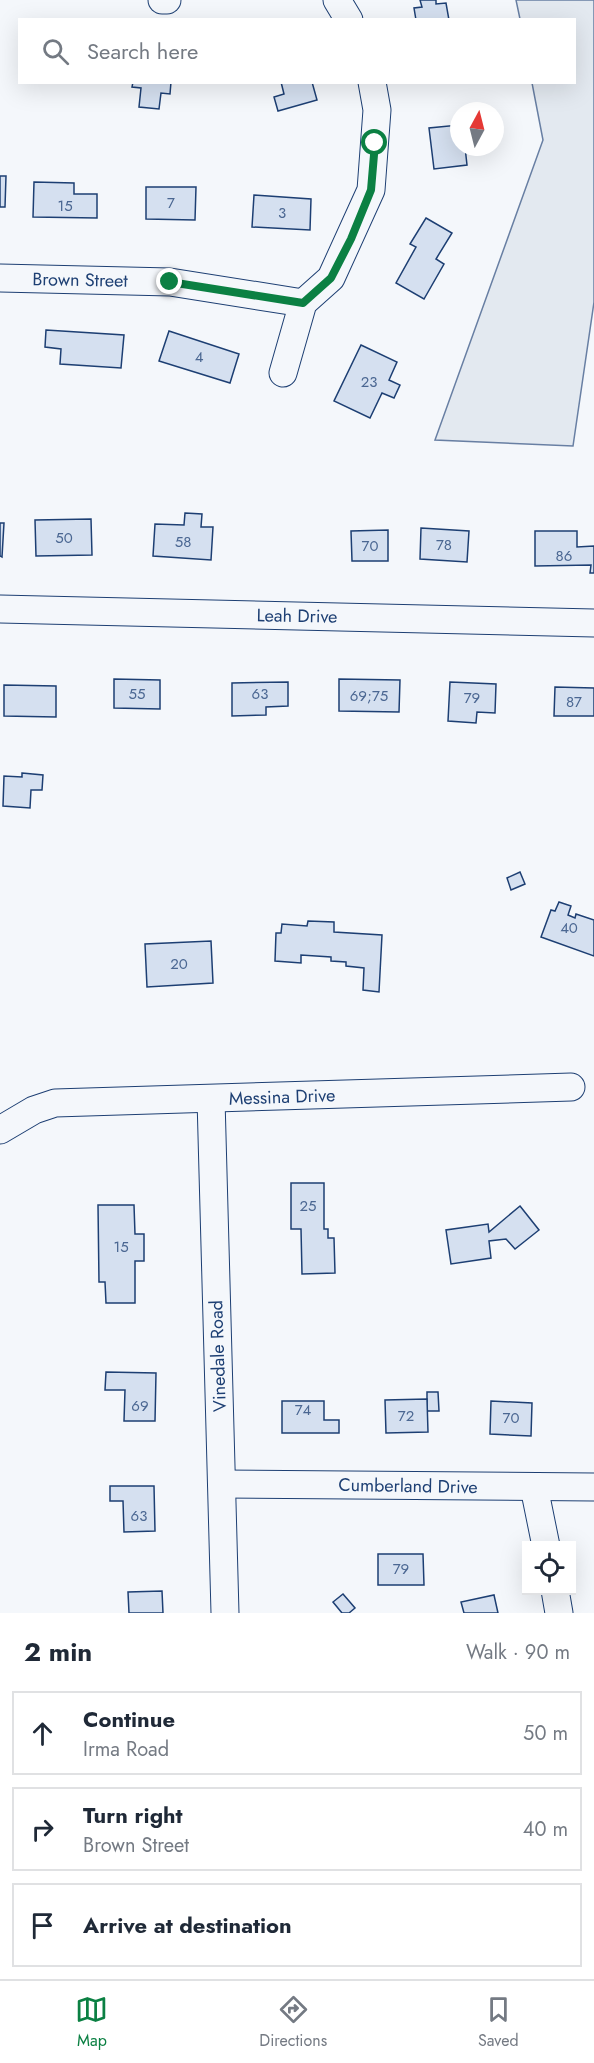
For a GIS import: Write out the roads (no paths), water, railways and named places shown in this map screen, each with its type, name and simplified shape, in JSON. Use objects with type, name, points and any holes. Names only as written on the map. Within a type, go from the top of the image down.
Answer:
[{"type":"street","points":[[337,0],[348,18]]},
{"type":"street","points":[[283,373],[303,303],[331,278],[371,190],[378,110],[372,84]]},
{"type":"street","name":"Brown Street","points":[[0,278],[170,282],[303,303]]},
{"type":"street","name":"Leah Drive","points":[[0,609],[594,623]]},
{"type":"street","name":"Messina Drive","points":[[0,1130],[34,1110],[55,1103],[211,1100],[572,1087]]},
{"type":"street","name":"Vinedale Road","points":[[211,1100],[225,1613]]},
{"type":"street","name":"Cumberland Drive","points":[[222,1484],[594,1487]]},
{"type":"street","points":[[534,1487],[545,1541]]},
{"type":"street","points":[[556,1595],[559,1613]]}]
